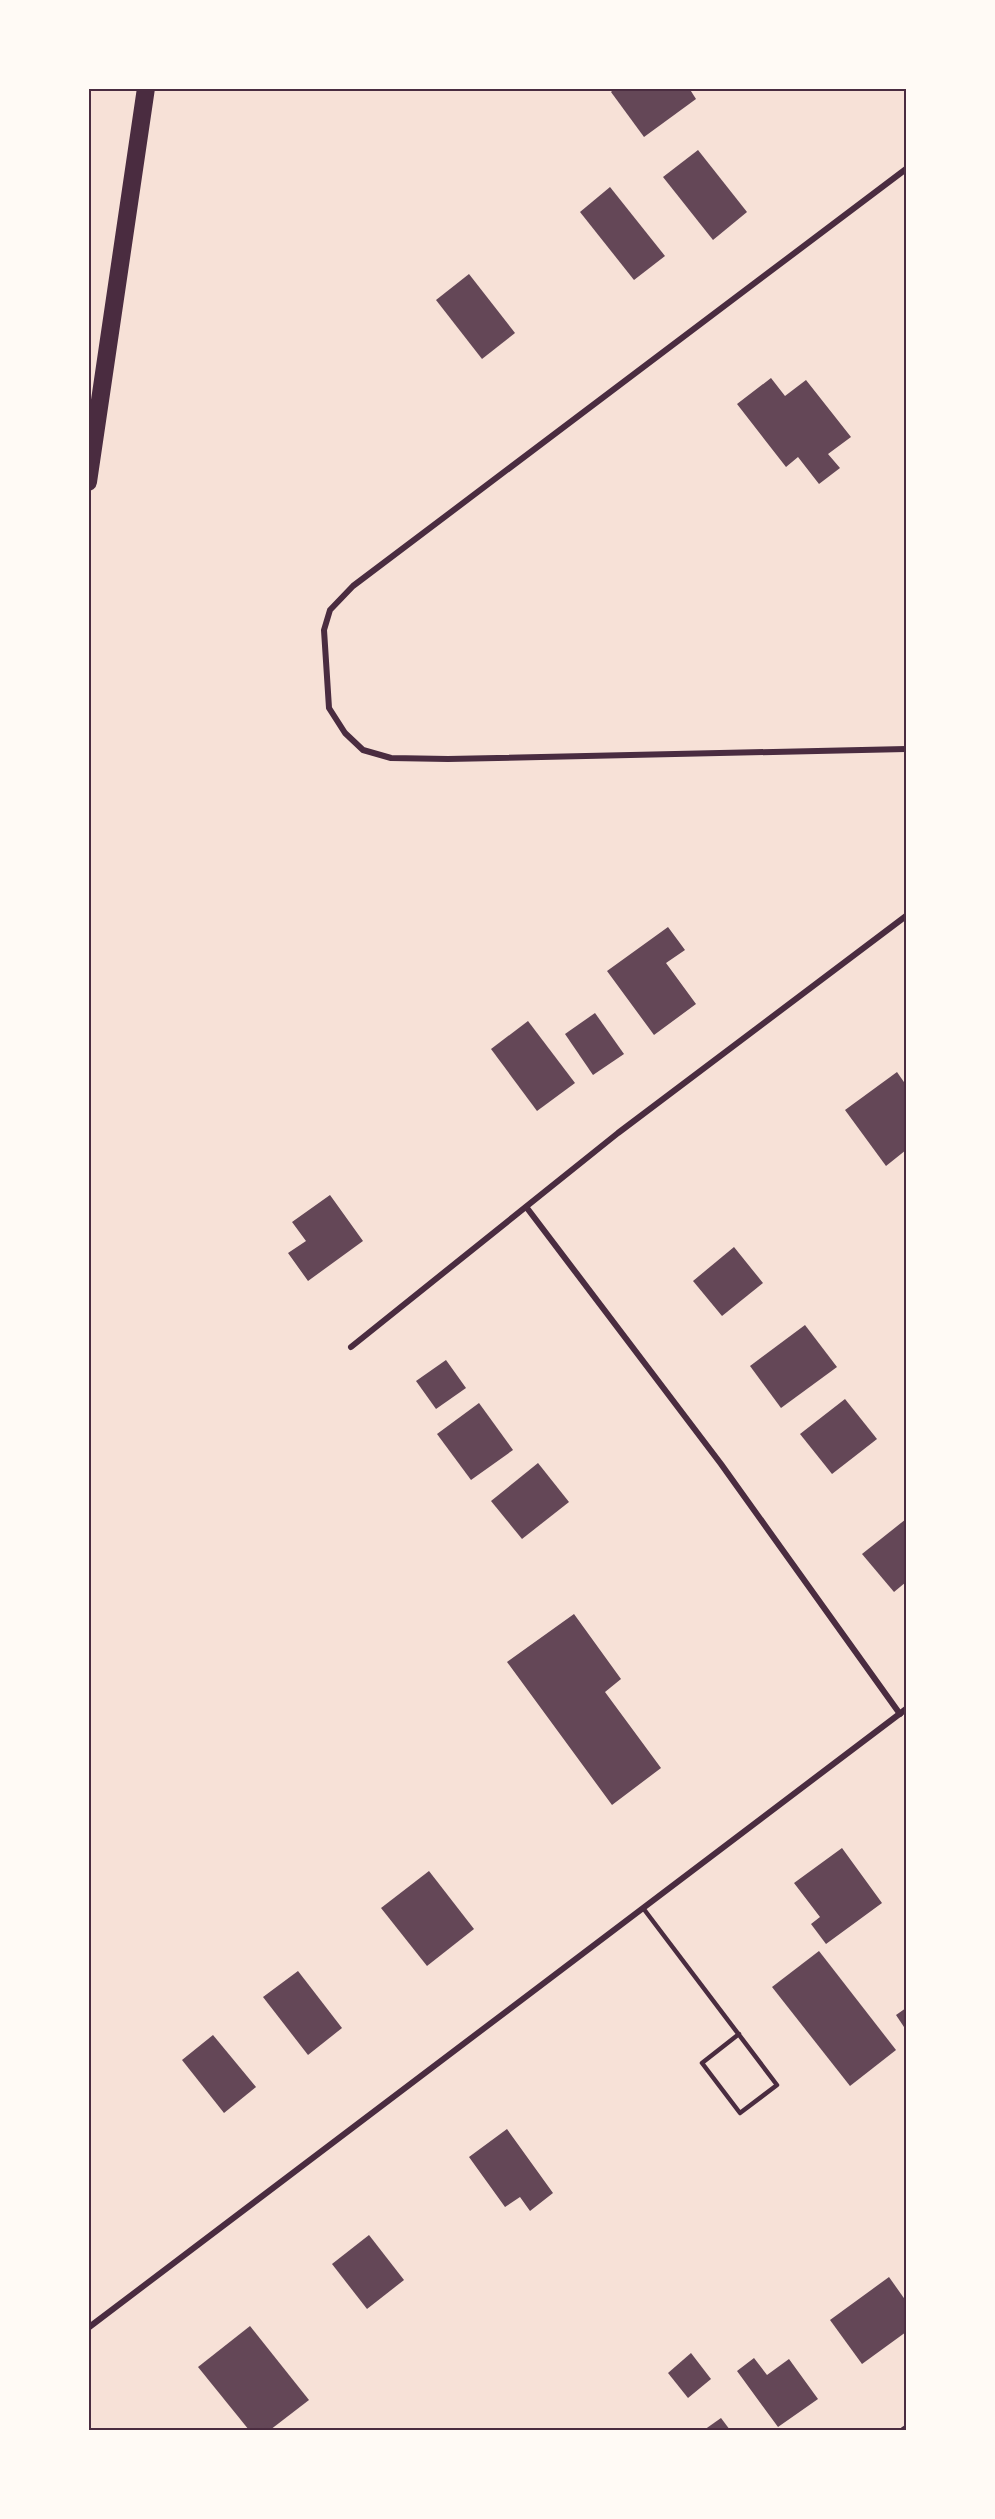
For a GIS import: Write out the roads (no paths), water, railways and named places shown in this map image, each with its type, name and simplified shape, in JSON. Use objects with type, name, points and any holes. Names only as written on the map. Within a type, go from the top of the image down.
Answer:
[{"type":"highway","points":[[88,482],[146,88]]},
{"type":"street","points":[[906,169],[353,586],[330,610],[324,630],[329,708],[345,733],[363,750],[391,758],[906,749]]},
{"type":"street","points":[[351,1347],[618,1133],[906,916]]},
{"type":"street","points":[[88,2328],[903,1712],[721,1464],[526,1208]]},
{"type":"lane","points":[[643,1908],[739,2034],[777,2085],[740,2113],[702,2063],[739,2034]]}]
